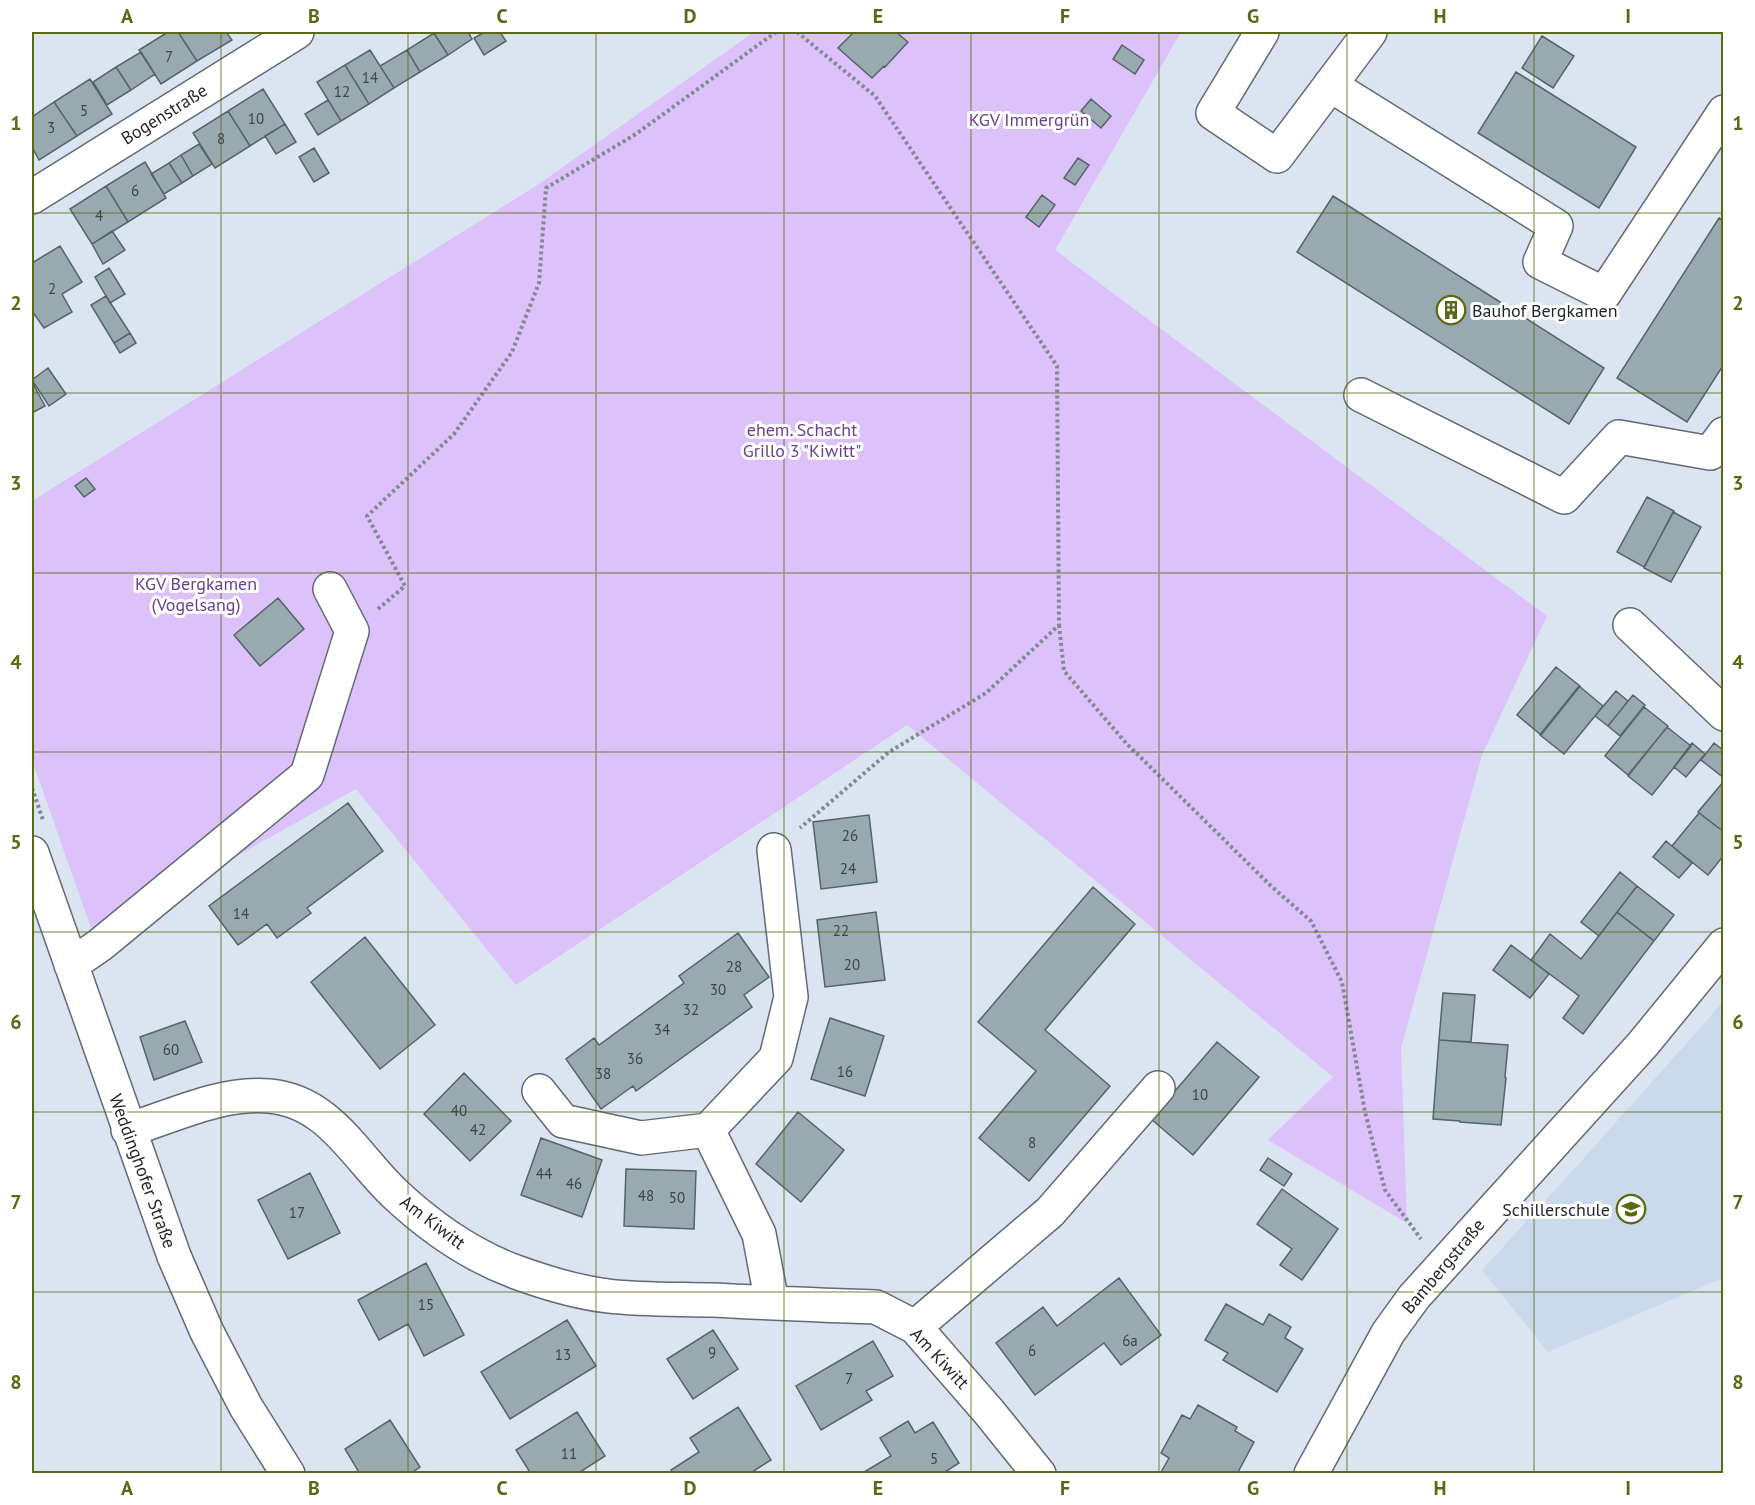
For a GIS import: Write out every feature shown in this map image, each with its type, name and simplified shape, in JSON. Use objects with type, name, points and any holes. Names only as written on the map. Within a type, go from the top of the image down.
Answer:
[{"type":"street","name":"Bogenstraße","points":[[32,197],[297,32]]},
{"type":"street","points":[[1262,32],[1213,113],[1276,156],[1370,32]]},
{"type":"street","points":[[1330,85],[1556,226],[1540,262],[1604,294],[1724,112]]},
{"type":"street","points":[[1362,395],[1564,497],[1619,437],[1710,453],[1724,434]]},
{"type":"street","points":[[71,965],[100,945],[307,775],[352,632],[330,590]]},
{"type":"street","points":[[1630,625],[1724,714]]},
{"type":"street","points":[[539,1091],[563,1121],[641,1138],[708,1130],[776,1058],[791,997],[774,850]]},
{"type":"street","name":"Weddinghofer Straße","points":[[32,853],[174,1256],[207,1332],[246,1407],[288,1473]]},
{"type":"street","name":"Bambergstraße","points":[[1311,1473],[1388,1333],[1414,1296],[1643,1044],[1724,945]]},
{"type":"street","points":[[915,1328],[1050,1212],[1158,1089]]},
{"type":"street","name":"Am Kiwitt","points":[[128,1130],[217,1100],[267,1096],[294,1100],[317,1113],[338,1131],[393,1192],[433,1227],[476,1254],[513,1271],[562,1287],[608,1296],[876,1307],[915,1328],[1039,1473]]},
{"type":"street","points":[[708,1130],[759,1234],[772,1303]]},
{"type":"path","points":[[352,632],[405,586],[367,516],[454,434],[512,352],[538,283],[546,188],[636,135],[776,32]]},
{"type":"path","points":[[797,32],[875,96],[1057,366],[1059,625],[1064,670],[1126,743],[1271,886],[1311,921],[1342,982],[1365,1112],[1385,1190],[1441,1265]]},
{"type":"path","points":[[774,850],[890,752],[986,693],[1059,625]]},
{"type":"shaded area","name":"Schillerschule","points":[[1723,1000],[1723,1278],[1548,1352],[1482,1270]]},
{"type":"green space","name":"ehem. Schacht Grillo 3 \"Kiwitt\"","points":[[754,32],[1181,32],[1055,250],[1547,616],[1482,755],[1401,1048],[1407,1223],[1268,1140],[1333,1077],[907,725],[516,985],[356,789],[210,871],[91,928],[32,760],[32,501],[539,184]]},
{"type":"building","points":[[168,32],[178,32],[197,61],[161,84],[139,50]]},
{"type":"building","points":[[178,32],[226,32],[232,40],[197,61]]},
{"type":"building","points":[[433,32],[468,32],[472,39],[448,55]]},
{"type":"building","points":[[485,32],[500,32],[506,41],[484,55],[474,38]]},
{"type":"building","points":[[854,32],[896,32],[908,42],[872,78],[838,48]]},
{"type":"building","points":[[434,33],[448,55],[420,72],[407,50]]},
{"type":"building","points":[[1542,36],[1574,56],[1553,88],[1522,68]]},
{"type":"building","points":[[1122,45],[1144,60],[1135,74],[1113,59]]},
{"type":"building","points":[[370,50],[394,88],[369,104],[345,65]]},
{"type":"building","points":[[407,50],[420,72],[394,88],[380,66]]},
{"type":"building","points":[[141,52],[155,74],[131,90],[116,67]]},
{"type":"building","points":[[345,65],[369,104],[341,121],[317,82]]},
{"type":"building","points":[[116,67],[131,90],[107,105],[93,82]]},
{"type":"building","points":[[1516,72],[1636,147],[1599,208],[1478,133]]},
{"type":"building","points":[[90,79],[112,114],[77,136],[54,102]]},
{"type":"building","points":[[263,89],[285,124],[250,146],[228,111]]},
{"type":"building","points":[[1091,99],[1111,116],[1101,128],[1081,111]]},
{"type":"building","points":[[328,100],[341,121],[318,135],[305,114]]},
{"type":"building","points":[[54,102],[77,136],[39,160],[32,147],[32,117]]},
{"type":"building","points":[[228,111],[250,146],[215,168],[193,133]]},
{"type":"building","points":[[285,124],[296,142],[276,154],[265,136]]},
{"type":"building","points":[[199,144],[212,164],[193,176],[181,155]]},
{"type":"building","points":[[314,148],[329,173],[314,182],[299,157]]},
{"type":"building","points":[[181,155],[193,176],[182,183],[169,163]]},
{"type":"building","points":[[1078,158],[1089,165],[1075,185],[1064,178]]},
{"type":"building","points":[[145,162],[166,198],[128,222],[106,186]]},
{"type":"building","points":[[169,163],[182,183],[164,194],[151,174]]},
{"type":"building","points":[[106,186],[128,222],[92,244],[70,209]]},
{"type":"building","points":[[1042,195],[1055,205],[1039,227],[1026,217]]},
{"type":"building","name":"Bauhof Bergkamen","points":[[1333,196],[1604,368],[1569,424],[1297,252]]},
{"type":"building","name":"Bauhof Bergkamen","points":[[1719,218],[1724,221],[1724,364],[1687,422],[1617,378]]},
{"type":"building","points":[[112,231],[125,250],[103,264],[92,244]]},
{"type":"building","points":[[60,246],[82,282],[62,294],[72,312],[44,328],[32,311],[32,263]]},
{"type":"building","points":[[109,268],[125,294],[110,303],[95,277]]},
{"type":"building","points":[[106,296],[130,333],[114,343],[91,305]]},
{"type":"building","points":[[130,333],[136,343],[120,353],[114,343]]},
{"type":"building","points":[[48,368],[66,394],[49,406],[32,380]]},
{"type":"building","points":[[32,382],[45,406],[32,413]]},
{"type":"building","points":[[86,478],[95,489],[84,497],[75,486]]},
{"type":"building","points":[[1647,497],[1674,511],[1644,567],[1617,552]]},
{"type":"building","points":[[1673,512],[1701,527],[1671,582],[1644,568]]},
{"type":"building","points":[[278,598],[304,629],[260,666],[234,635]]},
{"type":"building","points":[[1556,667],[1580,686],[1541,735],[1517,715]]},
{"type":"building","points":[[1579,686],[1603,706],[1564,754],[1540,735]]},
{"type":"building","points":[[1616,691],[1628,701],[1608,726],[1595,716]]},
{"type":"building","points":[[1633,695],[1645,705],[1620,736],[1608,726]]},
{"type":"building","points":[[1644,707],[1668,726],[1628,775],[1605,756]]},
{"type":"building","points":[[1667,727],[1691,746],[1652,795],[1628,776]]},
{"type":"building","points":[[1692,743],[1705,754],[1686,777],[1674,767]]},
{"type":"building","points":[[1714,743],[1724,751],[1724,778],[1701,760]]},
{"type":"building","points":[[1724,781],[1724,832],[1698,812]]},
{"type":"building","points":[[348,803],[383,851],[307,908],[311,913],[277,938],[267,924],[238,945],[209,906]]},
{"type":"building","points":[[1699,813],[1724,832],[1724,855],[1708,875],[1672,846]]},
{"type":"building","points":[[869,815],[877,882],[821,889],[813,822]]},
{"type":"building","points":[[1666,841],[1692,863],[1679,878],[1653,857]]},
{"type":"building","points":[[1620,872],[1637,886],[1599,936],[1581,922]]},
{"type":"building","points":[[1637,886],[1674,915],[1654,941],[1617,912]]},
{"type":"building","points":[[1093,887],[1135,924],[1045,1030],[1110,1086],[1029,1181],[979,1138],[1036,1071],[978,1022]]},
{"type":"building","points":[[876,912],[885,980],[825,987],[817,920]]},
{"type":"building","points":[[1617,912],[1654,941],[1583,1034],[1563,1018],[1579,996],[1531,960],[1550,934],[1581,959]]},
{"type":"building","points":[[738,933],[769,977],[744,995],[752,1007],[636,1091],[633,1086],[601,1109],[566,1059],[594,1038],[599,1045],[684,983],[679,976]]},
{"type":"building","points":[[365,937],[435,1025],[380,1069],[311,982]]},
{"type":"building","points":[[1511,945],[1549,974],[1530,998],[1493,970]]},
{"type":"building","points":[[1443,993],[1475,995],[1471,1042],[1439,1040]]},
{"type":"building","points":[[830,1018],[884,1036],[865,1096],[811,1079]]},
{"type":"building","points":[[185,1021],[202,1062],[154,1080],[140,1037]]},
{"type":"building","points":[[1439,1040],[1508,1045],[1501,1125],[1433,1119]]},
{"type":"building","points":[[1217,1042],[1259,1077],[1193,1155],[1151,1119]]},
{"type":"building","points":[[464,1073],[511,1121],[470,1161],[424,1114]]},
{"type":"building","points":[[798,1112],[844,1150],[801,1202],[756,1164]]},
{"type":"building","points":[[541,1138],[602,1160],[582,1217],[521,1195]]},
{"type":"building","points":[[1268,1158],[1292,1174],[1284,1186],[1260,1170]]},
{"type":"building","points":[[626,1169],[696,1171],[694,1229],[624,1226]]},
{"type":"building","points":[[310,1173],[340,1233],[288,1259],[258,1200]]},
{"type":"building","points":[[1282,1189],[1338,1229],[1302,1280],[1280,1265],[1292,1249],[1257,1224]]},
{"type":"building","points":[[426,1263],[464,1335],[424,1356],[408,1324],[379,1340],[358,1300]]},
{"type":"building","points":[[1119,1278],[1161,1335],[1121,1365],[1104,1343],[1035,1395],[996,1343],[1043,1307],[1057,1326]]},
{"type":"building","points":[[1226,1304],[1263,1325],[1269,1314],[1291,1327],[1285,1338],[1303,1349],[1277,1392],[1223,1360],[1228,1353],[1205,1340]]},
{"type":"building","points":[[567,1320],[596,1366],[510,1419],[481,1372]]},
{"type":"building","points":[[713,1330],[738,1369],[693,1399],[667,1359]]},
{"type":"building","points":[[873,1341],[893,1376],[866,1391],[872,1400],[821,1430],[796,1386]]},
{"type":"building","points":[[1198,1405],[1237,1427],[1235,1431],[1254,1442],[1237,1474],[1160,1474],[1169,1458],[1161,1453],[1182,1415],[1190,1419]]},
{"type":"building","points":[[738,1407],[771,1460],[749,1474],[673,1474],[671,1470],[699,1452],[690,1438]]},
{"type":"building","points":[[577,1412],[605,1456],[577,1474],[531,1474],[516,1450]]},
{"type":"building","points":[[390,1420],[420,1467],[410,1474],[360,1474],[345,1449]]},
{"type":"building","points":[[908,1421],[915,1433],[933,1422],[959,1463],[942,1474],[865,1474],[864,1472],[891,1456],[880,1438]]},
{"type":"place","name":"Bauhof Bergkamen","points":[[1451,310]]},
{"type":"place","name":"Schillerschule","points":[[1631,1209]]},
{"type":"park label","name":"KGV Immergrün","points":[[1029,119]]},
{"type":"park label","name":"KGV Bergkamen (Vogelsang)","points":[[196,593]]}]
